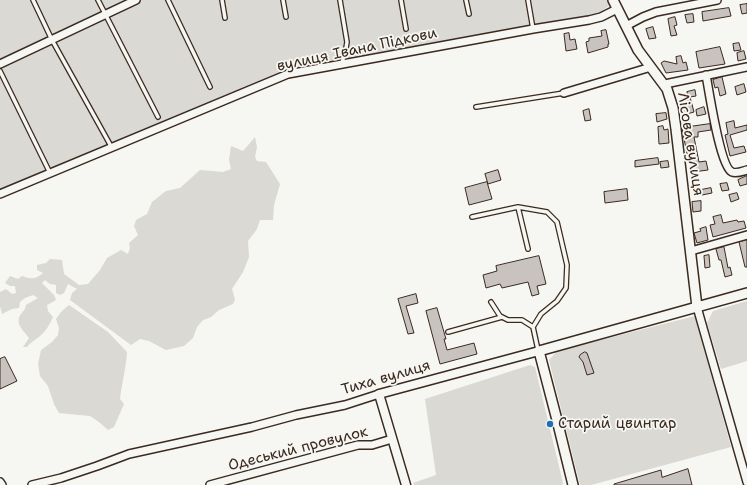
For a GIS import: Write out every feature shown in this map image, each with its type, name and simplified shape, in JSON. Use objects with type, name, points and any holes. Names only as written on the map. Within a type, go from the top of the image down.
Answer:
[{"type":"main road","name":"Лісова вулиця","points":[[613,0],[638,50],[665,84],[669,94],[673,112],[697,307]]},
{"type":"main road","name":"Тиха вулиця","points":[[539,351],[747,293]]},
{"type":"main road","points":[[539,351],[573,485]]},
{"type":"street","points":[[0,64],[136,0]]},
{"type":"street","points":[[626,26],[642,17],[656,12],[717,0]]},
{"type":"street","name":"вулиця Івана Підкови","points":[[0,194],[288,74],[596,18],[617,9]]},
{"type":"street","points":[[564,93],[651,67]]},
{"type":"street","points":[[665,84],[747,67]]},
{"type":"street","points":[[706,75],[720,148],[724,160],[729,170],[735,173],[747,170]]},
{"type":"street","points":[[691,251],[747,235]]},
{"type":"street","points":[[697,307],[747,482]]},
{"type":"street","name":"Тиха вулиця","points":[[32,485],[63,477],[129,454],[345,405],[379,394],[539,351]]},
{"type":"street","points":[[379,394],[406,485]]},
{"type":"street","name":"Одеський провулок","points":[[210,485],[358,445],[372,445],[392,439]]},
{"type":"street","points":[[63,477],[67,485]]},
{"type":"lane","points":[[33,0],[52,40],[112,148]]},
{"type":"lane","points":[[98,0],[158,117]]},
{"type":"lane","points":[[168,0],[210,87]]},
{"type":"lane","points":[[222,0],[225,18]]},
{"type":"lane","points":[[283,0],[286,17]]},
{"type":"lane","points":[[340,0],[347,42],[342,65]]},
{"type":"lane","points":[[401,0],[406,29]]},
{"type":"lane","points":[[466,0],[469,14]]},
{"type":"lane","points":[[528,0],[533,29]]},
{"type":"lane","points":[[0,71],[50,173]]},
{"type":"lane","points":[[476,107],[564,93]]},
{"type":"lane","points":[[518,207],[528,249]]},
{"type":"lane","points":[[472,217],[518,207],[547,212],[557,222],[567,265],[566,288],[557,300],[541,314],[533,327]]},
{"type":"lane","points":[[491,302],[502,317],[508,320],[522,320],[533,327],[539,351]]},
{"type":"lane","points":[[448,332],[502,317]]},
{"type":"shaded area","points":[[0,0],[607,0],[609,6],[596,15],[288,71],[0,191]]},
{"type":"shaded area","points":[[255,137],[257,147],[255,157],[257,161],[266,162],[280,184],[274,205],[273,220],[260,220],[257,229],[248,241],[249,257],[243,272],[232,289],[235,299],[233,304],[219,310],[211,317],[203,320],[197,327],[193,338],[184,346],[166,350],[149,341],[140,339],[131,345],[70,300],[72,293],[77,289],[68,284],[64,293],[60,295],[56,293],[56,285],[50,284],[45,280],[42,283],[54,295],[56,300],[47,305],[48,311],[53,317],[48,327],[42,334],[27,347],[23,347],[29,338],[20,327],[19,317],[26,305],[38,298],[33,295],[25,298],[20,302],[19,308],[12,309],[2,314],[0,306],[0,292],[6,289],[12,294],[16,293],[15,286],[10,286],[5,283],[10,276],[18,279],[22,276],[35,278],[43,273],[37,270],[37,265],[46,263],[50,259],[62,260],[64,274],[79,285],[88,284],[100,270],[107,258],[121,250],[128,254],[130,248],[129,243],[138,235],[134,226],[136,220],[147,214],[152,202],[166,191],[180,188],[200,170],[223,172],[231,169],[229,160],[231,146],[243,151]]},
{"type":"shaded area","points":[[747,301],[747,361],[721,369],[707,323],[713,311]]},
{"type":"shaded area","points":[[69,305],[108,332],[127,352],[120,399],[124,404],[114,427],[108,430],[90,416],[59,413],[54,404],[48,386],[40,376],[38,364],[41,350],[52,342],[58,335],[59,328],[56,319]]},
{"type":"shaded area","points":[[695,316],[731,447],[591,485],[580,485],[549,360],[557,351]]},
{"type":"shaded area","points":[[530,365],[535,367],[563,483],[562,485],[414,485],[413,483],[436,475],[425,399]]},
{"type":"building","points":[[747,4],[747,13],[742,14],[740,5]]},
{"type":"building","points":[[729,8],[731,16],[703,21],[702,12]]},
{"type":"building","points":[[693,14],[694,22],[687,23],[685,15]]},
{"type":"building","points":[[675,17],[677,25],[674,26],[677,35],[671,36],[668,19]]},
{"type":"building","points":[[653,27],[656,38],[649,39],[646,29]]},
{"type":"building","points":[[606,30],[609,44],[608,47],[588,53],[586,42],[589,41],[589,38],[602,36],[601,31]]},
{"type":"building","points":[[569,33],[570,40],[575,39],[577,49],[566,51],[564,34]]},
{"type":"building","points":[[739,43],[741,50],[734,51],[733,44]]},
{"type":"building","points":[[720,47],[725,64],[699,68],[696,52]]},
{"type":"building","points":[[744,51],[746,59],[738,61],[737,53]]},
{"type":"building","points":[[681,56],[683,63],[686,62],[688,70],[666,73],[661,63],[664,61],[677,64],[676,57]]},
{"type":"building","points":[[722,77],[726,94],[720,96],[718,87],[715,88],[713,80]]},
{"type":"building","points":[[744,84],[746,92],[737,95],[735,87]]},
{"type":"building","points":[[695,90],[696,96],[690,97],[694,112],[683,115],[681,99],[688,97],[687,92]]},
{"type":"building","points":[[704,107],[706,114],[697,116],[696,110]]},
{"type":"building","points":[[589,109],[591,120],[585,121],[583,111]]},
{"type":"building","points":[[666,113],[667,119],[657,122],[656,114]]},
{"type":"building","points":[[734,121],[735,128],[747,125],[747,130],[730,135],[734,148],[744,146],[746,152],[730,156],[725,135],[728,134],[726,123]]},
{"type":"building","points":[[710,124],[711,130],[698,132],[698,137],[694,137],[699,162],[706,161],[708,170],[693,172],[692,163],[694,163],[692,153],[687,154],[682,128]]},
{"type":"building","points":[[663,126],[664,130],[668,129],[669,143],[659,144],[658,127]]},
{"type":"building","points":[[658,158],[659,164],[635,167],[635,161]]},
{"type":"building","points":[[668,161],[669,167],[661,168],[660,162]]},
{"type":"building","points":[[498,170],[501,180],[488,184],[485,174]]},
{"type":"building","points":[[747,176],[747,184],[740,186],[738,180]]},
{"type":"building","points":[[487,182],[492,199],[469,205],[465,188]]},
{"type":"building","points":[[727,183],[729,190],[722,191],[720,184]]},
{"type":"building","points":[[711,188],[712,193],[702,195],[701,190]]},
{"type":"building","points":[[627,189],[628,200],[605,203],[604,192]]},
{"type":"building","points":[[737,193],[739,199],[731,202],[729,195]]},
{"type":"building","points":[[701,201],[701,211],[693,212],[692,202]]},
{"type":"building","points":[[721,215],[723,223],[737,220],[738,222],[744,221],[746,228],[713,237],[710,225],[715,224],[713,217]]},
{"type":"building","points":[[706,227],[708,240],[697,243],[694,233],[701,231],[700,229]]},
{"type":"building","points":[[747,240],[747,267],[745,267],[739,242]]},
{"type":"building","points":[[724,247],[728,268],[730,267],[732,275],[725,277],[721,260],[719,260],[716,249]]},
{"type":"building","points":[[709,255],[710,267],[705,268],[704,256]]},
{"type":"building","points":[[539,256],[546,284],[537,286],[539,294],[532,296],[528,282],[502,288],[500,284],[486,288],[483,275],[497,271],[496,266]]},
{"type":"building","points":[[416,294],[418,303],[406,306],[414,333],[408,334],[398,299]]},
{"type":"building","points":[[437,308],[446,339],[444,339],[447,350],[474,343],[477,354],[440,364],[426,311]]},
{"type":"building","points":[[585,352],[587,353],[594,373],[587,375],[583,362],[579,357]]},
{"type":"building","points":[[5,357],[17,381],[0,389],[0,359]]},
{"type":"building","points":[[688,469],[692,485],[614,485],[661,470],[662,477]]},
{"type":"place","name":"Старий цвинтар","points":[[550,424]]}]
